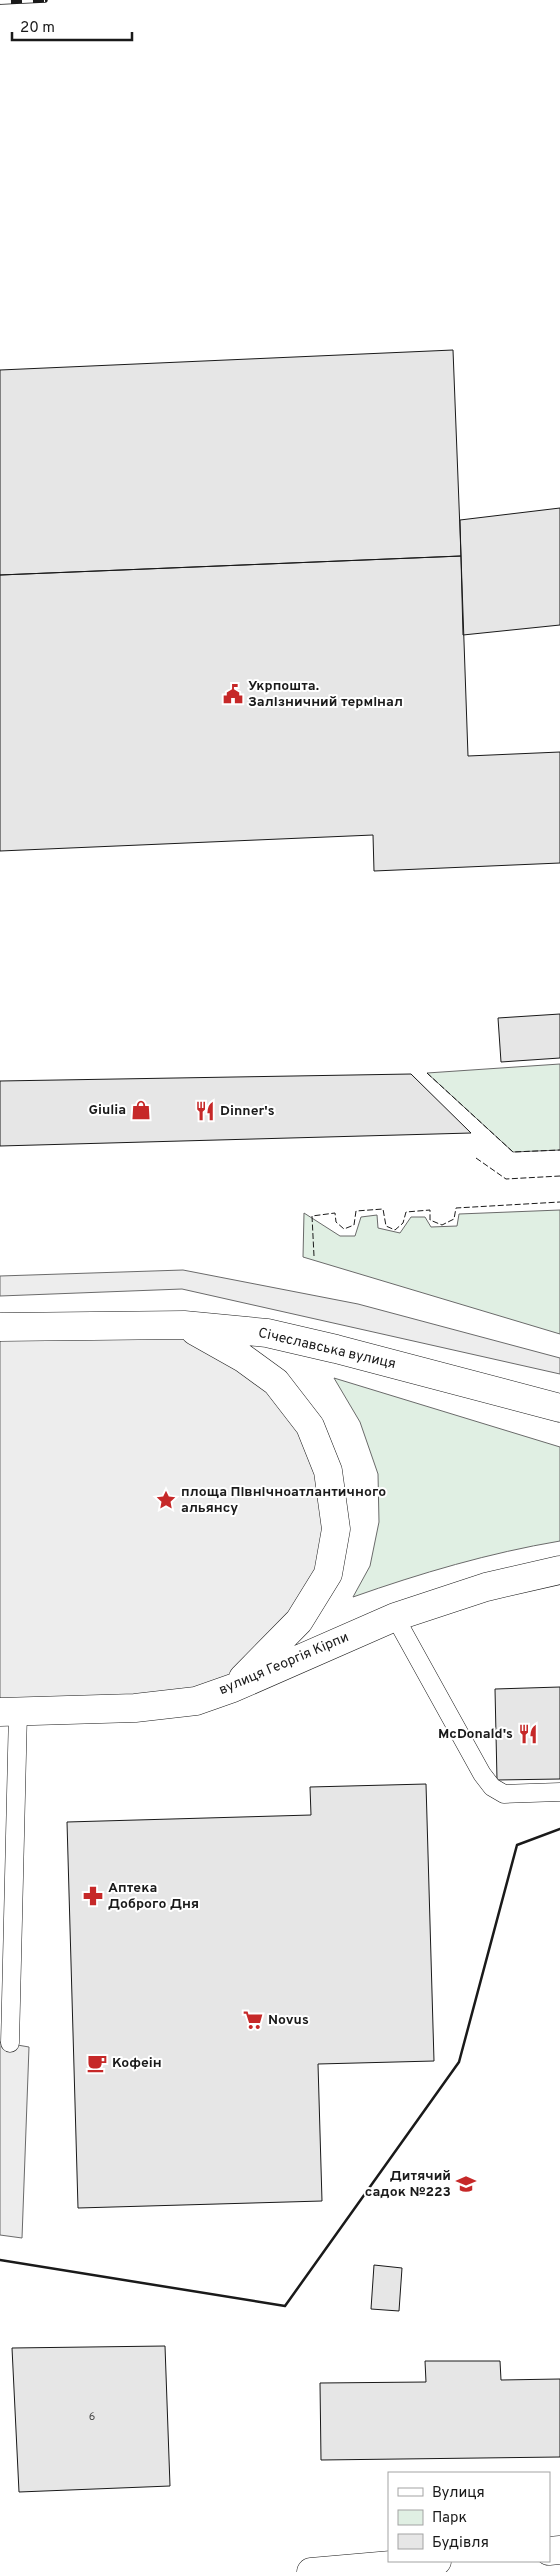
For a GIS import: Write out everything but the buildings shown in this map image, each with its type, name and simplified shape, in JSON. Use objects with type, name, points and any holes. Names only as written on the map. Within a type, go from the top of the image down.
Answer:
[{"type":"street","name":"Січеславська вулиця","points":[[0,1327],[184,1326],[267,1333],[336,1349],[560,1408]]},
{"type":"street","points":[[184,1326],[242,1358],[276,1382],[310,1426],[328,1471],[336,1529],[328,1574],[299,1621],[233,1688]]},
{"type":"street","name":"вулиця Георгія Кірпи","points":[[9,1712],[135,1708],[196,1701],[233,1688],[395,1617],[486,1587],[560,1570]]},
{"type":"street","points":[[310,2572],[425,2562]]},
{"type":"lane","points":[[395,1617],[482,1774],[492,1787],[504,1794],[560,1792]]},
{"type":"lane","points":[[9,1712],[10,2043]]},
{"type":"green space","points":[[560,1064],[560,1150],[513,1152],[427,1073]]},
{"type":"green space","points":[[560,1210],[560,1334],[303,1257],[304,1213],[340,1236],[355,1236],[361,1217],[377,1215],[378,1228],[400,1233],[411,1217],[425,1217],[431,1227],[457,1226],[459,1214]]},
{"type":"green space","points":[[334,1378],[560,1447],[560,1541],[507,1551],[455,1565],[353,1597],[370,1566],[379,1522],[378,1474],[360,1422]]},
{"type":"shaded area","points":[[183,1270],[358,1304],[560,1358],[560,1374],[182,1289],[0,1296],[0,1276]]},
{"type":"shaded area","name":"площа Північноатлантичного альянсу","points":[[184,1325],[310,1426],[328,1574],[233,1688],[0,1712],[0,1327]]},
{"type":"shaded area","points":[[0,2042],[29,2047],[22,2238],[0,2235]]},
{"type":"railway","points":[[0,2],[45,0]]},
{"type":"fence","points":[[427,1073],[513,1152],[560,1150]]},
{"type":"fence","points":[[476,1158],[506,1179],[560,1176]]},
{"type":"fence","points":[[314,1256],[312,1216],[335,1213],[336,1222],[344,1229],[354,1225],[356,1211],[383,1209],[386,1226],[395,1230],[403,1223],[406,1212],[430,1210],[430,1220],[442,1225],[454,1219],[456,1208],[560,1202]]},
{"type":"wall","points":[[0,2260],[285,2306],[459,2062],[517,1845],[560,1829]]},
{"type":"place","name":"Укрпошта. Залізничний термінал","points":[[233,694]]},
{"type":"place","name":"Giulia","points":[[141,1110]]},
{"type":"place","name":"Dinner's","points":[[205,1111]]},
{"type":"place","name":"площа Північноатлантичного альянсу","points":[[166,1500]]},
{"type":"place","name":"McDonald's","points":[[528,1734]]},
{"type":"place","name":"Аптека Доброго Дня","points":[[93,1896]]},
{"type":"place","name":"Novus","points":[[253,2020]]},
{"type":"place","name":"Кофеiн","points":[[97,2063]]},
{"type":"place","name":"Дитячий садок №223","points":[[466,2184]]}]
